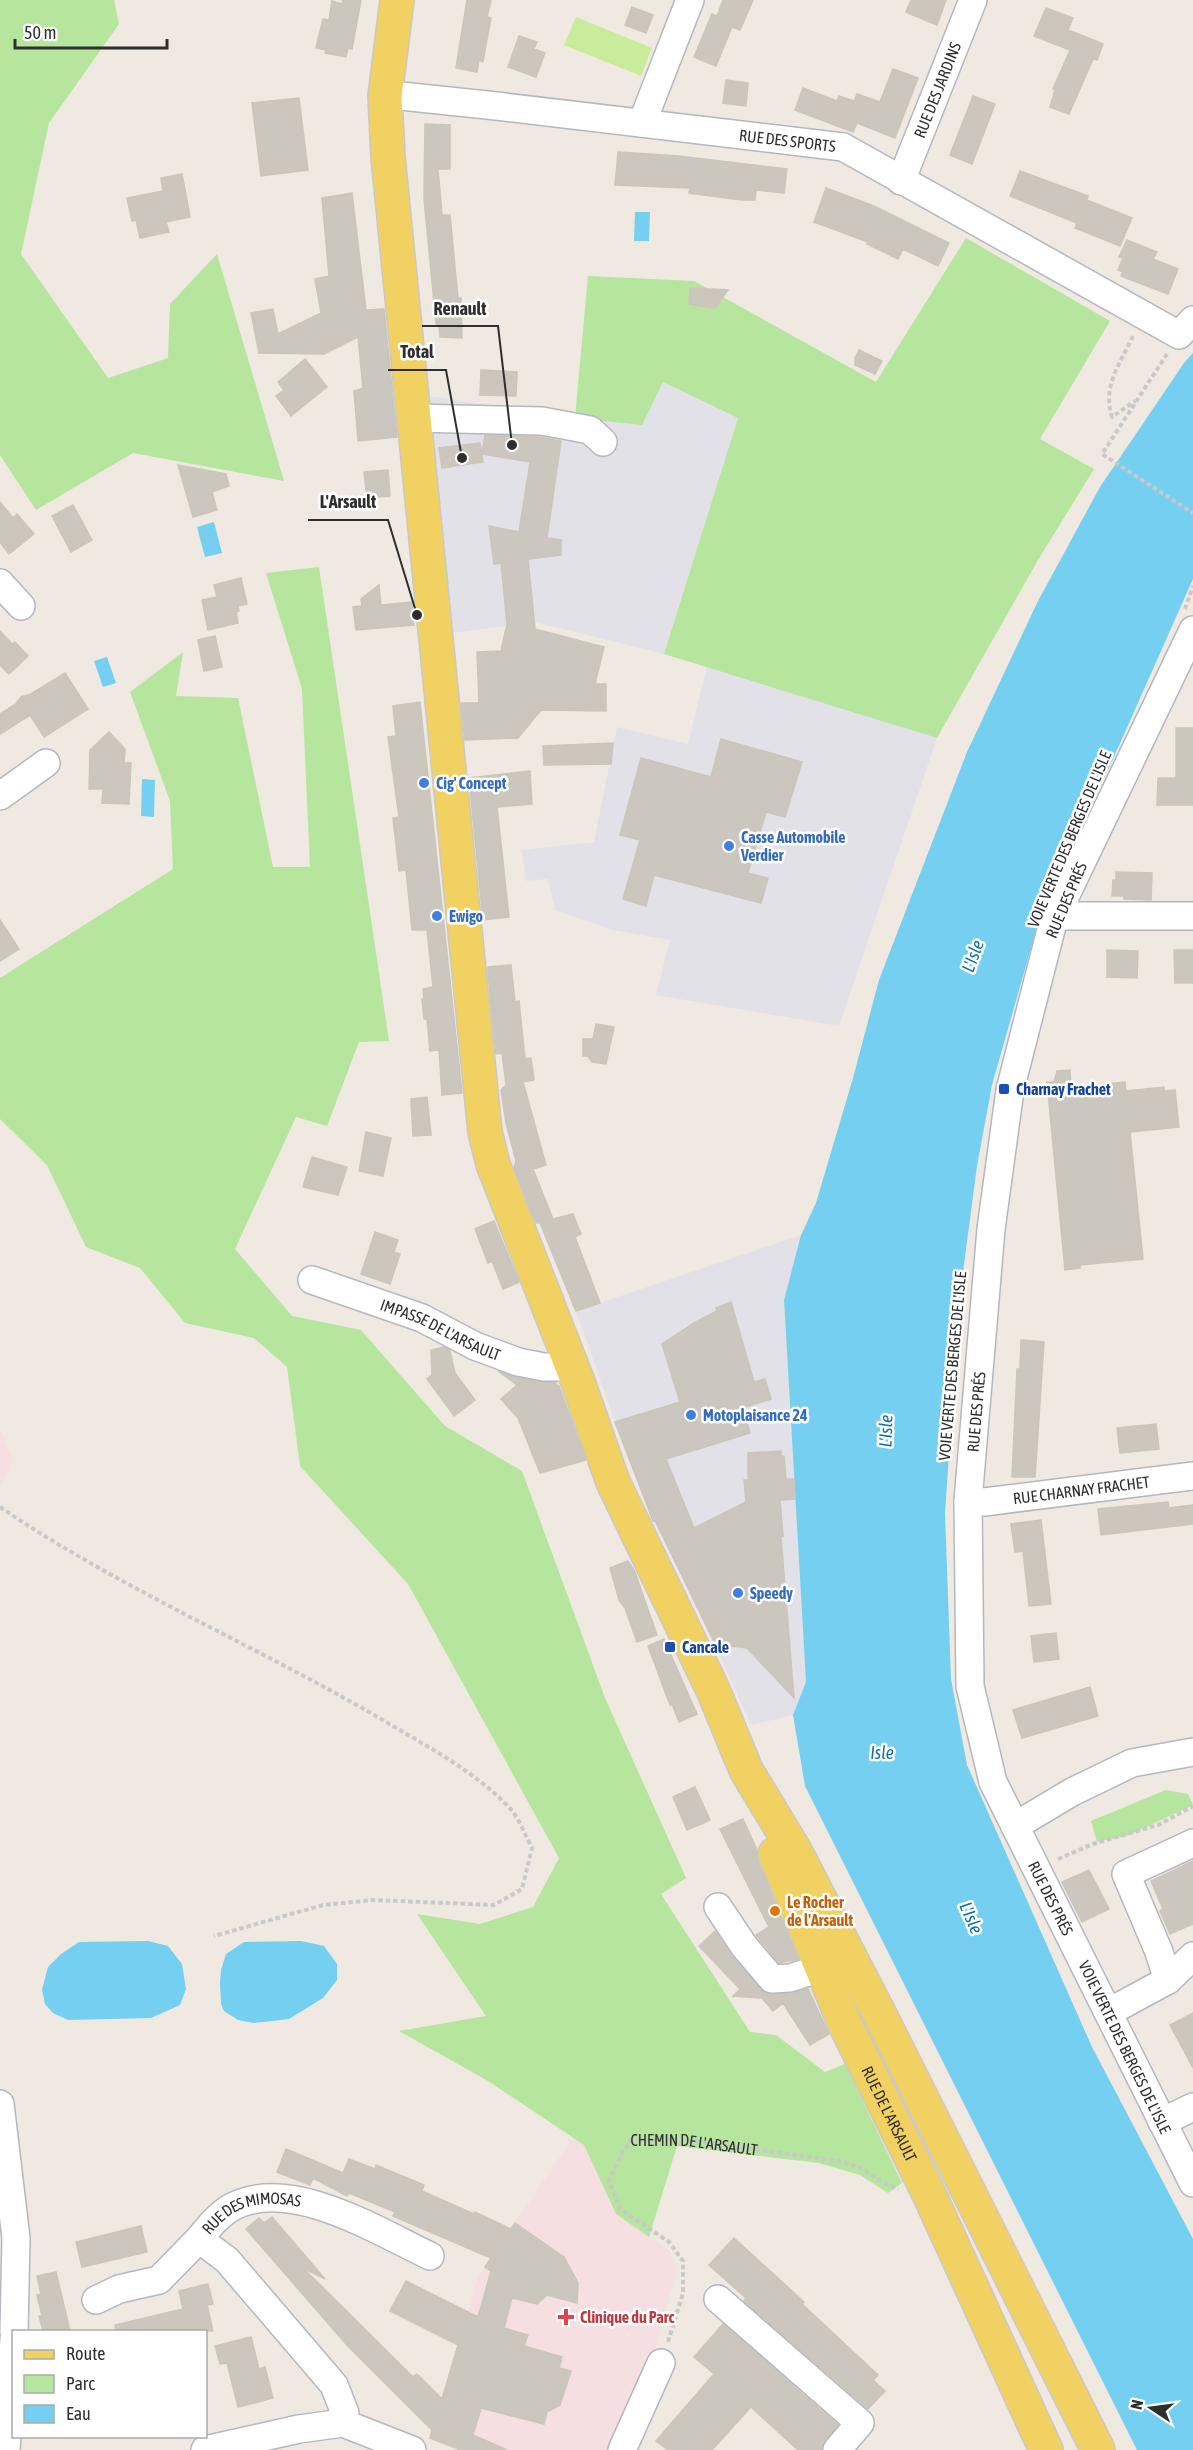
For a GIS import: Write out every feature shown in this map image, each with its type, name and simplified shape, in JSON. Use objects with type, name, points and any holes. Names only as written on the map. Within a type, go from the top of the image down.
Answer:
[{"type":"main road","name":"RUE DE L'ARSAULT","points":[[397,0],[385,96],[388,156],[485,1132],[503,1193],[572,1367],[613,1482],[714,1692],[746,1770],[765,1828],[1046,2450]]},
{"type":"main road","points":[[836,1984],[847,2007],[853,1996],[866,1988],[1098,2450]]},
{"type":"street","points":[[642,123],[690,0]]},
{"type":"street","name":"RUE DES JARDINS","points":[[902,181],[974,0]]},
{"type":"street","name":"RUE DES SPORTS","points":[[385,96],[843,147],[1143,315],[1186,328]]},
{"type":"street","points":[[413,418],[542,421],[590,430],[603,442]]},
{"type":"street","points":[[0,583],[21,606]]},
{"type":"street","name":"RUE DES PRÉS","points":[[1189,620],[1056,916],[1010,1090],[991,1228],[968,1501],[970,1686],[993,1782],[1193,2183]]},
{"type":"street","points":[[0,796],[46,763]]},
{"type":"street","points":[[1056,916],[1193,916]]},
{"type":"street","name":"IMPASSE DE L'ARSAULT","points":[[312,1280],[422,1318],[475,1346],[518,1362],[544,1367],[572,1367]]},
{"type":"street","name":"RUE CHARNAY FRACHET","points":[[968,1501],[984,1502],[1193,1476]]},
{"type":"street","points":[[1015,1826],[1072,1792],[1132,1762],[1193,1752]]},
{"type":"street","points":[[1168,1980],[1159,1952],[1126,1874],[1193,1843]]},
{"type":"street","points":[[718,1907],[744,1946],[772,1979],[790,1978],[836,1984]]},
{"type":"street","points":[[1107,2011],[1168,1980],[1193,1956]]},
{"type":"street","points":[[0,2104],[16,2238],[14,2330]]},
{"type":"street","points":[[1162,2122],[1193,2107]]},
{"type":"street","name":"RUE DES MIMOSAS","points":[[343,2423],[345,2413],[334,2385],[227,2260],[199,2239],[217,2217],[231,2207],[250,2199],[271,2197],[294,2199],[333,2211],[430,2256]]},
{"type":"street","points":[[96,2300],[119,2289],[159,2280],[199,2239]]},
{"type":"street","points":[[718,2299],[860,2423],[837,2450]]},
{"type":"street","points":[[622,2450],[661,2363]]},
{"type":"street","points":[[6,2450],[12,2367]]},
{"type":"street","points":[[222,2448],[299,2429],[343,2423],[412,2450]]},
{"type":"path","points":[[1138,399],[1112,417],[1107,401],[1111,382],[1143,315]]},
{"type":"path","points":[[1186,328],[1102,454],[1193,513]]},
{"type":"path","points":[[1189,620],[1192,588]]},
{"type":"path","points":[[0,1507],[71,1553],[164,1605],[308,1677],[450,1760],[509,1806],[532,1848],[522,1889],[494,1905],[372,1900],[323,1905],[214,1936]]},
{"type":"path","points":[[1051,1862],[1093,1844],[1158,1825],[1193,1806]]},
{"type":"path","name":"CHEMIN DE L'ARSAULT","points":[[661,2363],[683,2293],[683,2261],[669,2242],[620,2209],[609,2181],[631,2140],[687,2140],[840,2161],[863,2169],[880,2181],[903,2192],[929,2194]]},
{"type":"shaded area","points":[[663,382],[738,418],[664,654],[535,622],[451,633],[428,396],[575,418]]},
{"type":"shaded area","name":"Casse Automobile Verdier","points":[[707,666],[937,738],[839,1026],[656,995],[670,940],[613,930],[555,910],[548,879],[526,881],[522,850],[594,842],[617,727],[688,744]]},
{"type":"shaded area","points":[[801,1235],[784,1300],[806,1682],[793,1715],[751,1725],[715,1644],[653,1520],[576,1311]]},
{"type":"shaded area","points":[[0,1429],[12,1457],[8,1473],[0,1484]]},
{"type":"shaded area","name":"Clinique du Parc","points":[[573,2137],[584,2145],[616,2214],[670,2251],[677,2270],[656,2346],[613,2450],[461,2450],[430,2438],[478,2278]]},
{"type":"green space","points":[[0,0],[114,0],[119,24],[49,123],[21,254],[108,378],[168,358],[170,304],[217,254],[284,481],[133,453],[36,510],[0,455]]},
{"type":"green space","points":[[576,17],[652,48],[641,76],[564,45]]},
{"type":"green space","points":[[966,238],[1110,321],[1040,439],[1094,469],[1038,560],[937,738],[664,654],[738,418],[663,382],[642,425],[575,418],[588,276],[694,281],[876,382]]},
{"type":"green space","points":[[319,567],[389,1041],[359,1042],[327,1126],[296,1117],[235,1249],[292,1316],[361,1330],[445,1426],[522,1471],[605,1698],[686,1878],[661,1894],[750,2032],[776,2035],[825,2072],[845,2064],[902,2183],[888,2193],[860,2175],[819,2163],[677,2146],[649,2237],[616,2214],[584,2145],[488,2081],[399,2031],[486,2016],[417,1914],[480,1924],[533,1907],[559,1858],[408,1584],[300,1466],[287,1367],[254,1338],[185,1323],[140,1268],[86,1247],[47,1165],[0,1119],[0,978],[173,869],[170,801],[130,692],[183,652],[176,696],[238,698],[273,867],[310,867],[302,689],[266,573]]},
{"type":"green space","points":[[1166,1790],[1188,1794],[1193,1805],[1129,1835],[1097,1842],[1091,1821]]},
{"type":"water","points":[[635,212],[650,212],[649,241],[634,241]]},
{"type":"water","points":[[1193,353],[1193,579],[1041,913],[992,1085],[977,1166],[960,1295],[945,1513],[951,1679],[967,1765],[1092,2047],[1193,2239],[1193,2450],[1137,2450],[805,1786],[793,1715],[806,1682],[784,1300],[801,1235],[816,1203],[879,980],[967,752],[1038,601],[1100,487]]},
{"type":"water","points":[[214,522],[222,553],[205,557],[197,527]]},
{"type":"water","points":[[107,657],[116,683],[103,687],[94,661]]},
{"type":"water","points":[[142,779],[155,780],[154,817],[141,816]]},
{"type":"water","points":[[148,1941],[168,1946],[182,1964],[186,1989],[180,2005],[151,2018],[68,2020],[53,2013],[45,2004],[42,1990],[48,1967],[61,1954],[79,1942]]},
{"type":"water","points":[[301,1941],[324,1946],[337,1964],[337,1980],[323,1998],[289,2019],[254,2023],[238,2020],[224,2011],[221,2004],[220,1983],[226,1954],[244,1942]]},
{"type":"building","points":[[343,0],[361,0],[352,49],[348,48],[346,57],[325,53],[326,50],[316,48],[323,19],[329,20],[332,1],[342,4]]},
{"type":"building","points":[[467,0],[491,0],[487,17],[491,18],[483,62],[479,60],[477,72],[456,68]]},
{"type":"building","points":[[723,0],[753,0],[740,30],[732,27],[716,66],[694,57],[712,14],[717,16]]},
{"type":"building","points":[[911,0],[946,0],[937,25],[906,12]]},
{"type":"building","points":[[632,7],[653,15],[646,33],[625,25]]},
{"type":"building","points":[[1046,8],[1073,18],[1068,30],[1103,44],[1097,60],[1093,59],[1069,114],[1050,107],[1055,90],[1053,89],[1070,50],[1034,36]]},
{"type":"building","points":[[519,36],[537,42],[534,49],[545,53],[536,77],[508,67]]},
{"type":"building","points":[[893,69],[918,78],[895,138],[857,123],[853,132],[795,110],[803,88],[837,101],[839,96],[854,101],[857,94],[880,102]]},
{"type":"building","points":[[726,80],[748,83],[746,106],[723,103]]},
{"type":"building","points":[[973,96],[995,104],[972,164],[950,155]]},
{"type":"building","points":[[299,98],[308,170],[261,176],[252,103]]},
{"type":"building","points":[[425,124],[450,125],[450,169],[438,169],[442,215],[450,215],[458,298],[461,298],[462,338],[440,337],[439,324],[436,324],[424,198]]},
{"type":"building","points":[[618,152],[678,156],[787,169],[784,193],[756,190],[755,200],[742,200],[689,193],[690,188],[615,185]]},
{"type":"building","points":[[1020,171],[1088,196],[1087,200],[1132,218],[1120,246],[1075,228],[1077,223],[1010,196]]},
{"type":"building","points":[[182,174],[190,217],[166,222],[169,232],[140,238],[136,220],[132,221],[127,198],[163,191],[161,178]]},
{"type":"building","points":[[826,188],[874,206],[949,243],[938,266],[903,249],[898,259],[867,244],[868,242],[814,222]]},
{"type":"building","points":[[352,193],[366,310],[384,309],[397,437],[358,441],[354,391],[363,388],[358,337],[324,354],[259,353],[251,313],[273,309],[278,334],[321,313],[315,279],[329,276],[322,198]]},
{"type":"building","points":[[1127,240],[1157,252],[1153,259],[1178,269],[1168,294],[1121,276],[1123,272],[1118,270],[1123,258],[1119,257]]},
{"type":"building","points":[[690,288],[728,290],[715,308],[689,304]]},
{"type":"building","points":[[859,350],[882,361],[875,374],[855,365],[855,358]]},
{"type":"building","points":[[305,359],[327,387],[291,416],[276,396],[284,390],[278,382]]},
{"type":"building","points":[[481,370],[517,372],[516,396],[480,395]]},
{"type":"building","points":[[485,435],[540,437],[561,441],[547,538],[561,540],[561,555],[528,559],[535,629],[604,647],[595,684],[606,684],[606,711],[541,710],[518,738],[465,740],[461,703],[479,703],[477,652],[501,651],[507,624],[501,563],[494,564],[489,526],[519,532],[530,462],[482,454]]},
{"type":"building","points":[[480,443],[483,462],[442,468],[439,448]]},
{"type":"building","points":[[178,465],[226,474],[229,486],[212,492],[217,510],[193,517]]},
{"type":"building","points":[[388,470],[390,496],[367,498],[364,472]]},
{"type":"building","points":[[0,502],[13,518],[17,514],[34,534],[9,554],[0,542]]},
{"type":"building","points":[[73,505],[92,540],[71,552],[52,516]]},
{"type":"building","points":[[241,578],[247,604],[238,606],[239,611],[236,612],[238,623],[208,630],[202,600],[217,597],[214,585]]},
{"type":"building","points":[[379,585],[381,605],[412,602],[414,625],[356,630],[353,607],[362,606],[361,599]]},
{"type":"building","points":[[0,631],[28,656],[9,674],[0,665]]},
{"type":"building","points":[[215,636],[222,667],[204,671],[198,640]]},
{"type":"building","points":[[65,673],[88,709],[44,737],[30,715],[0,734],[0,714],[16,704],[21,697],[31,694]]},
{"type":"building","points":[[420,702],[462,1093],[442,1095],[439,1050],[430,1051],[427,1019],[424,1019],[422,999],[424,998],[423,989],[433,987],[427,930],[412,930],[406,870],[399,871],[393,818],[399,817],[388,737],[396,736],[393,706]]},
{"type":"building","points":[[1176,728],[1193,728],[1193,805],[1157,805],[1158,778],[1176,778]]},
{"type":"building","points":[[109,732],[125,749],[124,763],[131,763],[129,804],[102,803],[103,789],[89,789],[90,750]]},
{"type":"building","points":[[721,739],[802,762],[785,817],[766,812],[748,873],[768,878],[761,903],[654,875],[646,906],[623,899],[640,840],[620,835],[641,758],[711,777]]},
{"type":"building","points":[[613,743],[611,764],[544,765],[543,746]]},
{"type":"building","points":[[530,771],[532,804],[497,807],[509,917],[483,920],[469,778]]},
{"type":"building","points":[[1116,872],[1152,873],[1151,900],[1112,896]]},
{"type":"building","points":[[0,920],[19,949],[0,961]]},
{"type":"building","points":[[1107,950],[1138,951],[1137,978],[1107,977]]},
{"type":"building","points":[[1174,950],[1193,950],[1193,983],[1175,983]]},
{"type":"building","points":[[511,965],[515,1002],[519,1001],[525,1059],[531,1058],[534,1080],[523,1082],[546,1165],[533,1169],[553,1219],[573,1214],[581,1234],[575,1237],[600,1303],[576,1311],[540,1223],[536,1223],[514,1168],[516,1161],[506,1123],[501,1090],[506,1085],[502,1053],[496,1054],[488,973],[488,967]]},
{"type":"building","points":[[596,1024],[614,1027],[606,1064],[592,1062],[588,1056],[583,1056],[583,1039],[593,1039]]},
{"type":"building","points":[[1070,1070],[1071,1087],[1125,1082],[1126,1091],[1164,1087],[1164,1091],[1175,1090],[1179,1127],[1130,1132],[1143,1259],[1080,1265],[1080,1268],[1065,1270],[1047,1082],[1054,1082],[1057,1071]]},
{"type":"building","points":[[427,1097],[431,1135],[413,1136],[411,1099]]},
{"type":"building","points":[[366,1132],[391,1138],[383,1176],[359,1171]]},
{"type":"building","points":[[312,1157],[347,1167],[338,1195],[303,1187]]},
{"type":"building","points":[[494,1221],[519,1282],[503,1289],[492,1261],[488,1263],[475,1229]]},
{"type":"building","points":[[375,1232],[398,1240],[394,1252],[400,1254],[390,1284],[361,1274]]},
{"type":"building","points":[[731,1302],[754,1382],[765,1379],[771,1399],[743,1408],[750,1433],[666,1459],[694,1528],[746,1502],[744,1480],[748,1480],[748,1453],[781,1451],[781,1456],[784,1456],[786,1479],[794,1479],[795,1499],[780,1500],[794,1698],[747,1648],[715,1644],[655,1520],[653,1521],[615,1422],[680,1402],[662,1344],[717,1311],[716,1308]]},
{"type":"building","points":[[1021,1340],[1044,1342],[1035,1477],[1012,1477],[1017,1369],[1020,1369]]},
{"type":"building","points":[[444,1347],[450,1351],[455,1373],[475,1400],[454,1416],[427,1379],[432,1375],[431,1350]]},
{"type":"building","points":[[498,1371],[515,1377],[556,1383],[559,1386],[586,1460],[540,1473],[518,1418],[501,1399],[517,1385]]},
{"type":"building","points":[[1156,1424],[1159,1449],[1120,1453],[1117,1428]]},
{"type":"building","points":[[1168,1502],[1169,1508],[1193,1505],[1193,1524],[1101,1535],[1098,1509]]},
{"type":"building","points":[[1041,1520],[1051,1604],[1029,1606],[1023,1551],[1015,1552],[1011,1524]]},
{"type":"building","points":[[628,1561],[635,1572],[657,1635],[637,1642],[625,1608],[619,1600],[610,1568]]},
{"type":"building","points":[[1056,1633],[1059,1659],[1034,1662],[1031,1636]]},
{"type":"building","points":[[664,1639],[697,1714],[679,1722],[672,1704],[670,1705],[648,1646]]},
{"type":"building","points":[[1090,1687],[1098,1716],[1022,1738],[1013,1710]]},
{"type":"building","points":[[695,1787],[710,1820],[687,1830],[673,1797]]},
{"type":"building","points":[[743,1819],[798,1959],[779,1963],[756,1935],[769,1927],[720,1829]]},
{"type":"building","points":[[1193,1861],[1193,1924],[1170,1934],[1160,1911],[1163,1909],[1151,1881]]},
{"type":"building","points":[[1089,1870],[1109,1909],[1082,1922],[1062,1882]]},
{"type":"building","points":[[715,1931],[732,1956],[765,1993],[791,1994],[808,1989],[829,2034],[810,2045],[783,2003],[773,2011],[762,1998],[733,1996],[740,1989],[699,1946]]},
{"type":"building","points":[[1193,2013],[1193,2068],[1170,2025]]},
{"type":"building","points":[[286,2149],[343,2173],[349,2159],[375,2169],[376,2165],[424,2185],[422,2191],[474,2214],[475,2212],[511,2229],[515,2223],[564,2257],[578,2283],[577,2303],[547,2295],[537,2304],[512,2298],[504,2328],[528,2335],[524,2346],[562,2357],[559,2368],[571,2371],[560,2405],[547,2412],[544,2424],[481,2408],[473,2435],[507,2450],[461,2450],[430,2438],[432,2430],[346,2344],[246,2229],[259,2218],[264,2223],[272,2217],[325,2279],[303,2268],[413,2377],[417,2374],[442,2399],[458,2345],[390,2311],[406,2281],[478,2317],[491,2271],[485,2267],[491,2258],[393,2216],[395,2212],[349,2193],[347,2196],[313,2178],[310,2185],[277,2172]]},
{"type":"building","points":[[141,2226],[147,2252],[82,2267],[76,2242]]},
{"type":"building","points":[[734,2238],[804,2302],[802,2304],[878,2375],[873,2380],[885,2391],[868,2409],[744,2301],[746,2298],[709,2265]]},
{"type":"building","points":[[56,2272],[70,2330],[43,2330],[39,2316],[42,2316],[37,2295],[41,2294],[37,2276]]},
{"type":"building","points":[[208,2284],[213,2304],[207,2305],[213,2331],[116,2330],[115,2325],[183,2309],[179,2291]]},
{"type":"building","points":[[723,2324],[838,2425],[825,2440],[822,2450],[798,2450],[751,2407],[712,2450],[668,2450],[656,2441],[714,2374],[694,2357]]},
{"type":"building","points":[[251,2337],[259,2369],[265,2367],[273,2398],[238,2407],[227,2363],[220,2364],[215,2346]]},
{"type":"place","name":"Renault","points":[[512,445]]},
{"type":"place","name":"Total","points":[[462,458]]},
{"type":"place","name":"L'Arsault","points":[[417,615]]},
{"type":"place","name":"Cig' Concept","points":[[424,783]]},
{"type":"place","name":"Casse Automobile Verdier","points":[[729,846]]},
{"type":"place","name":"Ewigo","points":[[437,916]]},
{"type":"place","name":"Charnay Frachet","points":[[1004,1089]]},
{"type":"place","name":"Motoplaisance 24","points":[[691,1415]]},
{"type":"place","name":"Speedy","points":[[738,1593]]},
{"type":"place","name":"Cancale","points":[[670,1647]]},
{"type":"place","name":"Le Rocher de l'Arsault","points":[[775,1911]]},
{"type":"place","name":"Clinique du Parc","points":[[566,2317]]},
{"type":"water label","name":"L'Isle","points":[[973,956]]},
{"type":"water label","name":"L'Isle","points":[[886,1431]]},
{"type":"water label","name":"Isle","points":[[882,1753]]},
{"type":"water label","name":"L'Isle","points":[[971,1918]]}]
